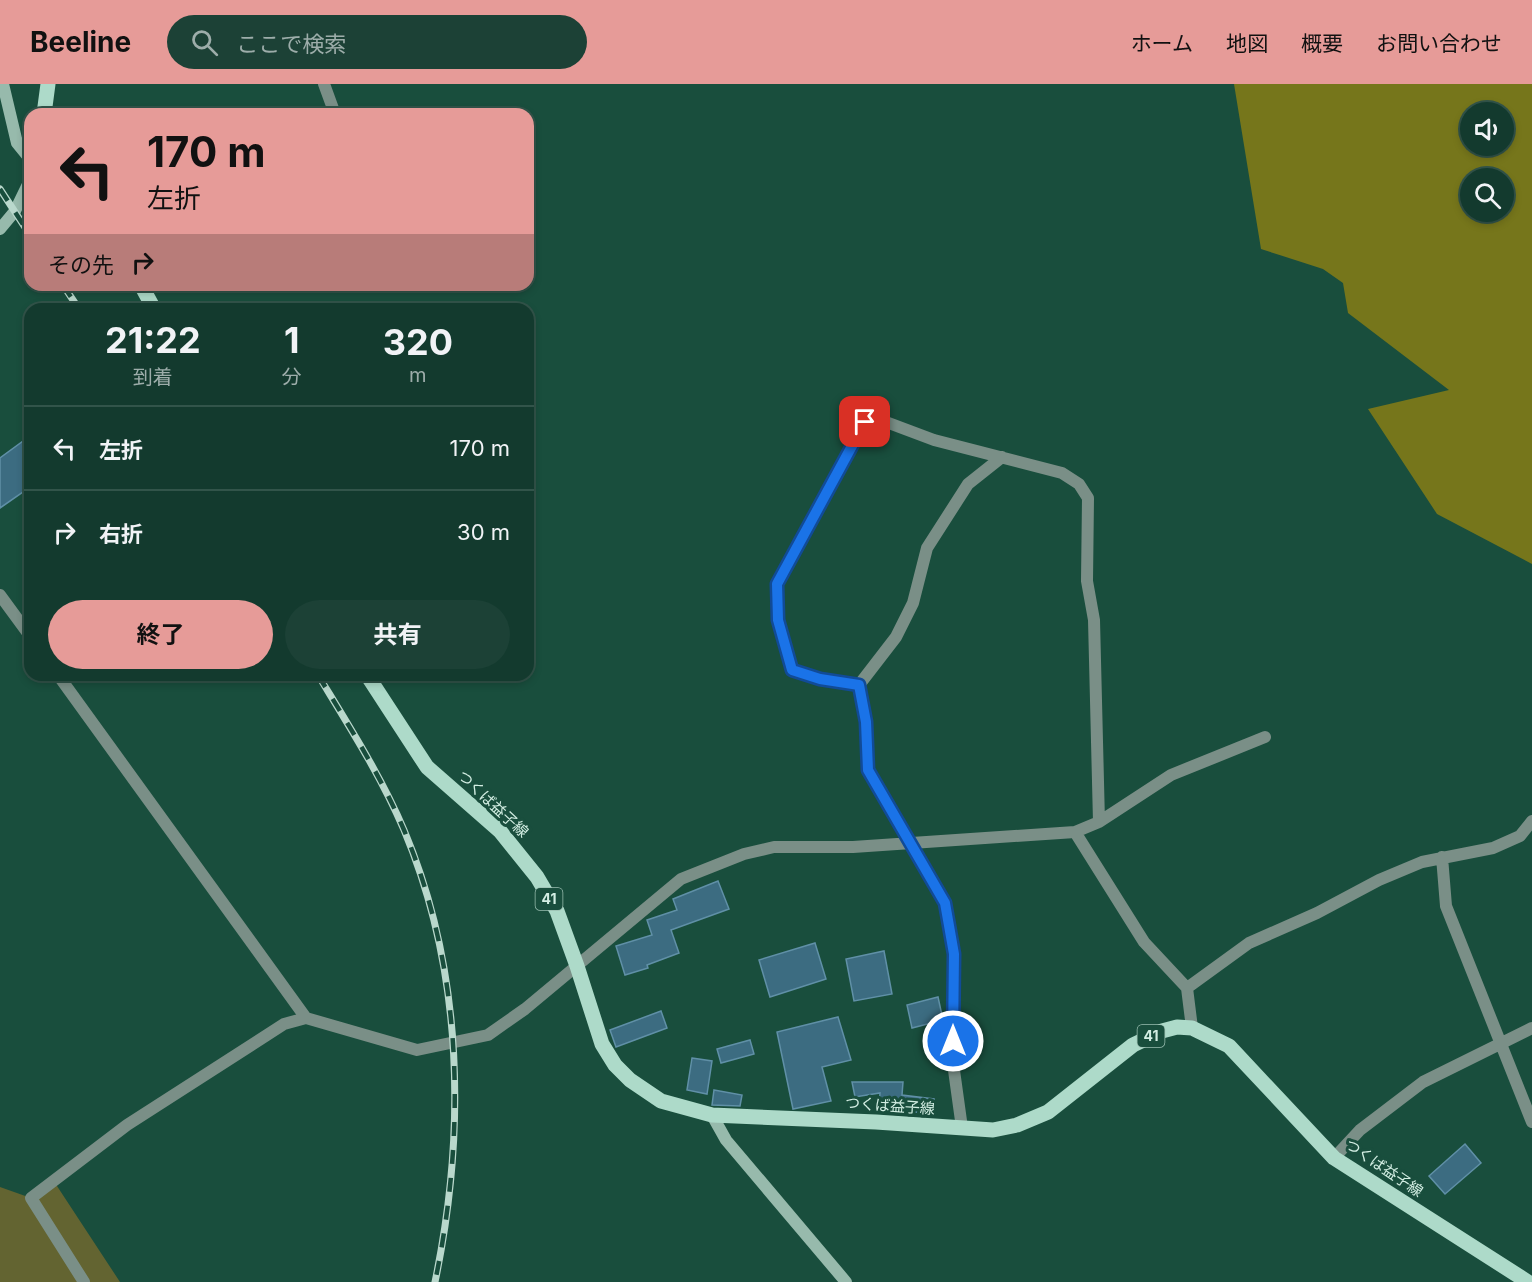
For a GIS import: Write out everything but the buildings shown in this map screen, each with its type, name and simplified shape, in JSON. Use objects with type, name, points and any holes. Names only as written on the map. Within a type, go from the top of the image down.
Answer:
[{"type":"main road","points":[[45,108],[48,84]]},
{"type":"main road","name":"つくば益子線","points":[[371,681],[427,767],[500,831],[537,877],[557,911],[578,966],[602,1044],[615,1065],[630,1080],[661,1101],[712,1115],[993,1130],[1017,1125],[1048,1113],[1133,1045],[1162,1031],[1177,1027],[1192,1028],[1229,1046],[1334,1158],[1528,1282]]},
{"type":"street","points":[[3,84],[17,143],[24,152]]},
{"type":"street","points":[[324,84],[333,108]]},
{"type":"street","points":[[0,229],[15,211],[24,192]]},
{"type":"street","points":[[859,685],[820,679],[792,670],[778,620],[777,584],[865,422],[878,419],[934,440],[1062,473],[1078,484],[1088,498],[1087,581],[1094,620],[1099,822]]},
{"type":"street","points":[[962,1128],[953,1063],[954,954],[945,903],[868,770],[866,722],[859,685],[896,637],[913,603],[927,548],[968,484],[1002,457]]},
{"type":"street","points":[[0,595],[24,628]]},
{"type":"street","points":[[62,681],[306,1018]]},
{"type":"street","points":[[84,1282],[31,1198],[127,1125],[284,1024],[306,1018],[417,1050],[488,1035],[578,966],[681,879],[744,854],[774,847],[853,847],[908,842],[972,841],[1075,832],[1099,822],[1171,776],[1265,737]]},
{"type":"street","points":[[1187,988],[1249,943],[1317,913],[1379,880],[1422,862],[1494,848],[1520,836],[1532,821]]},
{"type":"street","points":[[1075,832],[1144,942],[1187,988],[1192,1028]]},
{"type":"street","points":[[1442,858],[1446,906],[1532,1122]]},
{"type":"street","points":[[1334,1158],[1360,1130],[1423,1082],[1532,1028]]},
{"type":"street","points":[[712,1115],[726,1140],[846,1282]]},
{"type":"shaded area","points":[[1234,84],[1532,84],[1532,564],[1437,514],[1368,409],[1449,390],[1348,313],[1343,283],[1323,269],[1261,249]]},
{"type":"shaded area","points":[[55,1183],[120,1282],[0,1282],[0,1187],[31,1198]]},
{"type":"railway","points":[[0,189],[24,226]]},
{"type":"railway","points":[[67,291],[75,303]]},
{"type":"railway","points":[[322,681],[364,751],[395,810],[424,884],[439,940],[454,1054],[455,1111],[452,1169],[435,1282]]},
{"type":"route","points":[[865,422],[777,584],[778,620],[792,670],[820,679],[859,685],[866,722],[868,770],[945,903],[954,954],[953,1041]]}]
